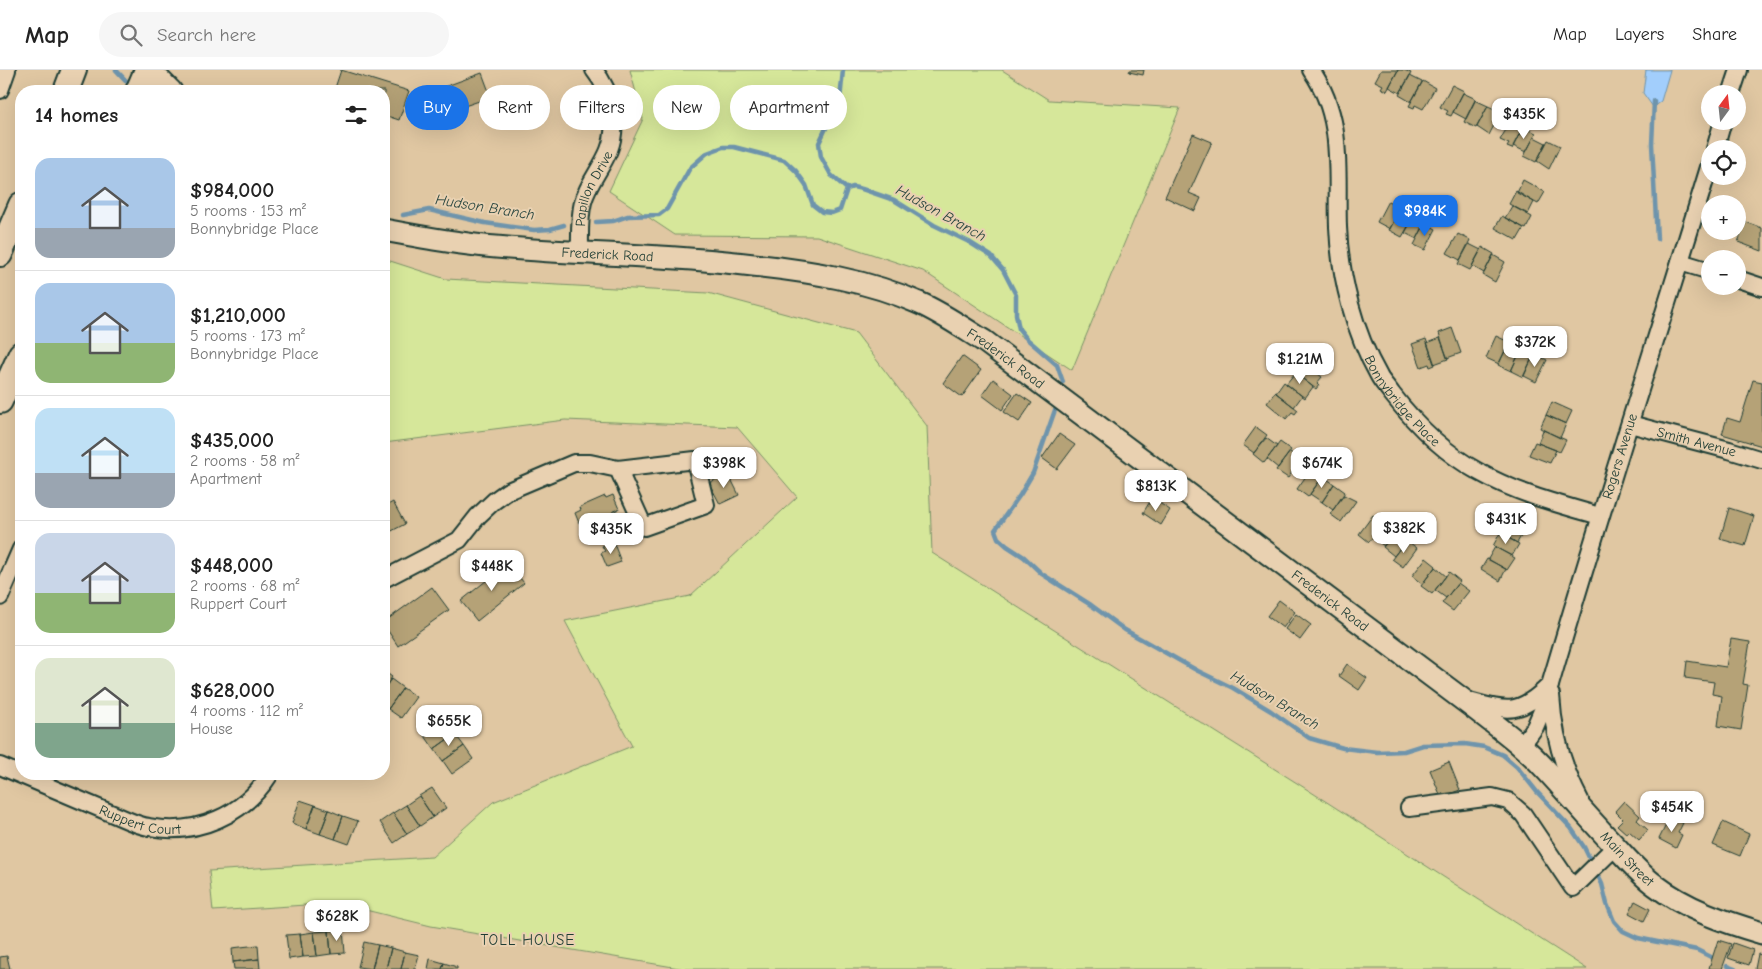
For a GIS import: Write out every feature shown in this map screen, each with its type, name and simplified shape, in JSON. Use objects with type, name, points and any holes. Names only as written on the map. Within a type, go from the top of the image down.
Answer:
[{"type":"highway","points":[[68,85],[74,70]]},
{"type":"highway","points":[[141,85],[148,70]]},
{"type":"highway","points":[[0,254],[15,219]]},
{"type":"highway","points":[[0,402],[15,368]]},
{"type":"main road","points":[[148,70],[164,85]]},
{"type":"main road","name":"Frederick Road","points":[[390,231],[430,239],[496,247],[712,260],[787,269],[848,280],[890,292],[919,303],[984,341],[1522,745]]},
{"type":"main road","name":"Main Street","points":[[1522,745],[1599,830],[1609,853],[1676,900],[1733,924],[1762,932]]},
{"type":"street","points":[[0,90],[7,70]]},
{"type":"street","name":"Papillon Drive","points":[[580,252],[580,219],[583,202],[589,185],[609,149],[612,130],[612,111],[608,95],[602,80],[594,70]]},
{"type":"street","name":"Bonnybridge Place","points":[[1311,70],[1329,106],[1338,145],[1338,228],[1341,264],[1362,338],[1379,377],[1408,414],[1443,448],[1478,472],[1541,498],[1600,516]]},
{"type":"street","points":[[1734,85],[1739,70]]},
{"type":"street","name":"Rogers Avenue","points":[[1522,745],[1535,727],[1544,706],[1600,516],[1704,185]]},
{"type":"street","points":[[1680,262],[1701,268]]},
{"type":"street","points":[[1746,282],[1762,287]]},
{"type":"street","name":"Smith Avenue","points":[[1630,424],[1762,460]]},
{"type":"street","points":[[390,576],[458,540],[478,516],[508,491],[574,463],[590,462],[618,469],[695,460],[706,505],[644,527],[618,469]]},
{"type":"street","points":[[0,597],[15,563]]},
{"type":"street","points":[[1463,699],[1498,709],[1511,709],[1523,706],[1535,699],[1550,685]]},
{"type":"street","points":[[1550,685],[1553,723],[1570,781],[1582,805],[1599,830]]},
{"type":"street","name":"Ruppert Court","points":[[0,766],[15,772]]},
{"type":"street","name":"Ruppert Court","points":[[33,780],[127,820],[148,827],[169,829],[192,828],[214,821],[250,799],[265,780]]},
{"type":"street","points":[[1410,808],[1492,797],[1508,801],[1523,814],[1573,888],[1609,853]]},
{"type":"green space","points":[[630,70],[1002,70],[1049,100],[1180,108],[1072,370],[923,271],[817,236],[675,235],[609,191],[638,130],[643,130],[643,85],[634,85]]},
{"type":"green space","points":[[390,261],[446,279],[708,293],[856,333],[927,426],[932,553],[1308,790],[1587,969],[685,969],[431,926],[337,903],[213,911],[209,871],[432,857],[493,802],[632,746],[565,621],[690,596],[797,497],[737,427],[565,420],[390,442]]},
{"type":"water","points":[[1646,70],[1670,70],[1661,101],[1653,107],[1643,93]]},
{"type":"building","points":[[341,70],[390,85],[336,85]]},
{"type":"building","points":[[1130,70],[1144,70],[1143,75],[1129,72]]},
{"type":"building","points":[[1381,70],[1398,70],[1387,91],[1381,88],[1383,85],[1375,81]]},
{"type":"building","points":[[1398,70],[1411,73],[1400,93],[1389,87]]},
{"type":"building","points":[[482,73],[486,85],[479,85],[479,101],[469,104],[469,85],[449,85]]},
{"type":"building","points":[[1410,76],[1422,82],[1411,102],[1399,95]]},
{"type":"building","points":[[1423,81],[1435,88],[1423,109],[1415,105],[1414,108],[1409,106]]},
{"type":"building","points":[[390,85],[405,90],[405,103],[399,120],[390,117]]},
{"type":"building","points":[[1452,85],[1464,91],[1451,116],[1446,114],[1448,111],[1440,107]]},
{"type":"building","points":[[1463,93],[1476,99],[1466,119],[1453,112]]},
{"type":"building","points":[[1475,100],[1488,106],[1476,128],[1464,122]]},
{"type":"building","points":[[1488,106],[1501,112],[1489,135],[1477,127]]},
{"type":"building","points":[[1512,119],[1524,125],[1512,149],[1507,147],[1509,144],[1500,140]]},
{"type":"building","points":[[1523,127],[1536,133],[1526,152],[1513,146]]},
{"type":"building","points":[[1193,134],[1212,142],[1189,193],[1201,198],[1195,211],[1165,197]]},
{"type":"building","points":[[1534,137],[1546,143],[1536,162],[1524,156]]},
{"type":"building","points":[[1548,140],[1560,146],[1549,169],[1537,161]]},
{"type":"building","points":[[1523,180],[1545,192],[1538,204],[1517,193]]},
{"type":"building","points":[[1516,191],[1534,202],[1528,214],[1509,204]]},
{"type":"building","points":[[1388,201],[1401,208],[1390,229],[1377,222]]},
{"type":"building","points":[[1512,206],[1532,217],[1526,229],[1505,218]]},
{"type":"building","points":[[1399,211],[1413,218],[1402,237],[1389,230]]},
{"type":"building","points":[[1415,214],[1427,220],[1417,239],[1405,233]]},
{"type":"building","points":[[1502,216],[1524,228],[1517,240],[1495,228]]},
{"type":"building","points":[[1746,222],[1762,228],[1762,251],[1738,242],[1739,240],[1746,240]]},
{"type":"building","points":[[1425,223],[1436,229],[1425,250],[1414,245]]},
{"type":"building","points":[[1458,234],[1470,240],[1460,260],[1447,253]]},
{"type":"building","points":[[1469,244],[1481,250],[1470,270],[1458,264]]},
{"type":"building","points":[[1482,247],[1494,254],[1484,273],[1472,266]]},
{"type":"building","points":[[1493,255],[1505,262],[1495,282],[1483,275]]},
{"type":"building","points":[[1452,328],[1461,353],[1447,358],[1439,333]]},
{"type":"building","points":[[1496,336],[1509,342],[1499,364],[1486,358]]},
{"type":"building","points":[[1440,338],[1448,359],[1434,364],[1427,343]]},
{"type":"building","points":[[1426,339],[1435,365],[1430,367],[1429,364],[1421,367],[1412,344]]},
{"type":"building","points":[[1508,345],[1520,351],[1511,371],[1498,365]]},
{"type":"building","points":[[1520,352],[1532,358],[1523,377],[1511,371]]},
{"type":"building","points":[[1534,354],[1547,360],[1536,382],[1524,376]]},
{"type":"building","points":[[962,356],[981,370],[962,397],[943,383]]},
{"type":"building","points":[[1302,361],[1322,377],[1317,383],[1319,385],[1316,389],[1294,372]]},
{"type":"building","points":[[1295,373],[1313,387],[1305,398],[1286,384]]},
{"type":"building","points":[[993,379],[1013,394],[1002,410],[982,395]]},
{"type":"building","points":[[1753,380],[1762,382],[1762,446],[1722,434],[1727,418],[1740,422]]},
{"type":"building","points":[[1284,382],[1302,396],[1294,407],[1276,393]]},
{"type":"building","points":[[1275,392],[1298,410],[1295,414],[1292,412],[1286,419],[1267,403]]},
{"type":"building","points":[[1017,393],[1032,403],[1019,422],[1004,412]]},
{"type":"building","points":[[1552,402],[1572,411],[1566,424],[1546,415]]},
{"type":"building","points":[[1546,415],[1566,424],[1560,438],[1540,428]]},
{"type":"building","points":[[1256,427],[1267,435],[1254,453],[1243,445]]},
{"type":"building","points":[[1543,430],[1566,440],[1560,452],[1538,443]]},
{"type":"building","points":[[1059,434],[1075,445],[1057,469],[1042,458]]},
{"type":"building","points":[[1266,438],[1277,446],[1264,463],[1253,454]]},
{"type":"building","points":[[1280,442],[1291,450],[1278,468],[1267,459]]},
{"type":"building","points":[[1535,442],[1556,450],[1550,463],[1529,455]]},
{"type":"building","points":[[1290,452],[1301,460],[1288,478],[1276,470]]},
{"type":"building","points":[[1311,469],[1322,478],[1308,497],[1297,489]]},
{"type":"building","points":[[728,473],[739,495],[720,504],[709,483]]},
{"type":"building","points":[[1323,476],[1334,484],[1322,502],[1310,494]]},
{"type":"building","points":[[1334,484],[1345,492],[1333,510],[1322,502]]},
{"type":"building","points":[[613,495],[619,509],[612,512],[617,523],[600,531],[598,527],[590,530],[586,520],[579,523],[575,513],[581,510],[580,507],[605,496],[606,498]]},
{"type":"building","points":[[1344,495],[1356,501],[1341,522],[1330,514]]},
{"type":"building","points":[[1152,498],[1170,510],[1161,525],[1143,513]]},
{"type":"building","points":[[393,502],[405,524],[390,532],[390,504]]},
{"type":"building","points":[[1729,508],[1754,516],[1745,546],[1720,539]]},
{"type":"building","points":[[1373,515],[1384,523],[1369,542],[1359,534]]},
{"type":"building","points":[[1386,520],[1397,528],[1384,546],[1373,538]]},
{"type":"building","points":[[1505,520],[1524,531],[1517,543],[1498,532]]},
{"type":"building","points":[[1397,529],[1408,538],[1394,556],[1383,547]]},
{"type":"building","points":[[1500,533],[1519,544],[1512,556],[1493,546]]},
{"type":"building","points":[[1406,540],[1417,548],[1403,567],[1392,559]]},
{"type":"building","points":[[613,541],[621,562],[607,567],[601,553],[605,551],[602,546]]},
{"type":"building","points":[[1495,547],[1515,558],[1507,570],[1488,559]]},
{"type":"building","points":[[1426,558],[1436,566],[1422,584],[1412,576]]},
{"type":"building","points":[[1487,559],[1506,569],[1500,581],[1481,569]]},
{"type":"building","points":[[508,563],[524,583],[477,621],[461,601]]},
{"type":"building","points":[[1435,567],[1446,576],[1432,594],[1421,586]]},
{"type":"building","points":[[1449,572],[1460,581],[1446,598],[1435,590]]},
{"type":"building","points":[[1458,583],[1469,591],[1453,611],[1442,603]]},
{"type":"building","points":[[432,587],[449,610],[398,646],[390,634],[390,618]]},
{"type":"building","points":[[1279,600],[1295,612],[1283,628],[1267,616]]},
{"type":"building","points":[[1296,614],[1311,625],[1300,640],[1285,629]]},
{"type":"building","points":[[1731,639],[1750,642],[1743,684],[1748,685],[1741,730],[1718,726],[1722,696],[1712,694],[1714,682],[1685,678],[1687,661],[1726,667]]},
{"type":"building","points":[[1347,664],[1367,678],[1359,690],[1339,676]]},
{"type":"building","points":[[391,679],[403,688],[390,706]]},
{"type":"building","points":[[403,688],[416,697],[401,718],[390,710],[390,706]]},
{"type":"building","points":[[438,709],[446,721],[425,736],[417,724]]},
{"type":"building","points":[[446,721],[455,734],[434,749],[425,736]]},
{"type":"building","points":[[455,734],[464,746],[443,761],[434,749]]},
{"type":"building","points":[[464,746],[473,759],[452,774],[443,761]]},
{"type":"building","points":[[1449,762],[1460,790],[1441,797],[1430,770]]},
{"type":"building","points":[[432,788],[446,808],[433,817],[419,796]]},
{"type":"building","points":[[419,796],[433,817],[420,826],[406,805]]},
{"type":"building","points":[[300,800],[315,805],[306,829],[292,823]]},
{"type":"building","points":[[1624,801],[1640,816],[1637,820],[1648,830],[1639,840],[1629,831],[1627,834],[1617,825],[1623,819],[1615,811]]},
{"type":"building","points":[[315,805],[329,810],[320,834],[306,829]]},
{"type":"building","points":[[406,805],[420,826],[407,834],[393,813]]},
{"type":"building","points":[[329,810],[343,816],[335,839],[320,834]]},
{"type":"building","points":[[393,813],[407,834],[394,843],[380,822]]},
{"type":"building","points":[[343,816],[358,821],[349,844],[335,839]]},
{"type":"building","points":[[1670,817],[1683,823],[1678,833],[1682,835],[1676,848],[1659,839]]},
{"type":"building","points":[[1723,822],[1749,834],[1740,856],[1713,845]]},
{"type":"building","points":[[1635,901],[1650,909],[1644,921],[1629,913]]},
{"type":"building","points":[[343,929],[345,953],[331,954],[329,931]]},
{"type":"building","points":[[329,931],[331,954],[317,956],[314,932]]},
{"type":"building","points":[[314,932],[317,956],[303,957],[300,934]]},
{"type":"building","points":[[300,934],[303,957],[289,959],[286,935]]},
{"type":"building","points":[[1718,940],[1731,944],[1722,969],[1712,969],[1709,968]]},
{"type":"building","points":[[364,942],[378,945],[372,969],[358,967]]},
{"type":"building","points":[[1733,943],[1753,950],[1749,965],[1728,958]]},
{"type":"building","points":[[258,945],[259,959],[233,962],[232,948]]},
{"type":"building","points":[[378,945],[391,948],[386,969],[372,969]]},
{"type":"building","points":[[391,948],[405,952],[401,969],[386,969]]},
{"type":"building","points":[[405,952],[419,955],[415,969],[401,969]]},
{"type":"building","points":[[1758,954],[1762,955],[1762,969],[1755,969]]},
{"type":"building","points":[[7,956],[10,969],[0,969],[0,957]]},
{"type":"building","points":[[259,959],[260,969],[234,969],[233,962]]},
{"type":"building","points":[[430,959],[444,963],[442,969],[428,969]]},
{"type":"building","points":[[444,963],[457,967],[457,969],[442,969]]},
{"type":"waterway","name":"Hudson Branch","points":[[116,70],[130,85]]},
{"type":"waterway","points":[[843,70],[839,110],[827,126],[819,143],[821,157],[831,175],[847,189]]},
{"type":"waterway","points":[[1654,101],[1652,144],[1657,239]]},
{"type":"waterway","name":"Hudson Branch","points":[[596,222],[613,221],[628,216],[659,215],[667,209],[690,168],[707,153],[723,147],[734,147],[784,160],[796,171],[806,185],[813,205],[822,212],[832,213],[840,210],[847,189],[853,187],[862,189],[894,200],[934,225],[969,242],[991,256],[1003,270],[1016,295],[1016,314],[1019,329],[1027,339],[1057,365],[1063,382]]},
{"type":"waterway","name":"Hudson Branch","points":[[403,215],[429,210],[485,223],[534,230],[550,229],[564,225]]},
{"type":"waterway","name":"Hudson Branch","points":[[1055,410],[1033,473],[995,530],[998,538],[1007,546],[1024,557],[1042,574],[1091,605],[1125,630],[1198,671],[1233,688],[1271,711],[1309,738],[1343,748],[1377,752],[1404,751],[1423,745],[1465,744],[1484,747],[1503,755],[1517,767],[1537,792],[1571,828],[1584,847],[1602,884],[1614,921],[1623,931],[1638,938],[1697,950],[1711,957]]},
{"type":"waterway","name":"Hudson Branch","points":[[1727,966],[1735,969]]},
{"type":"district","name":"TOLL HOUSE","points":[[528,940]]}]
